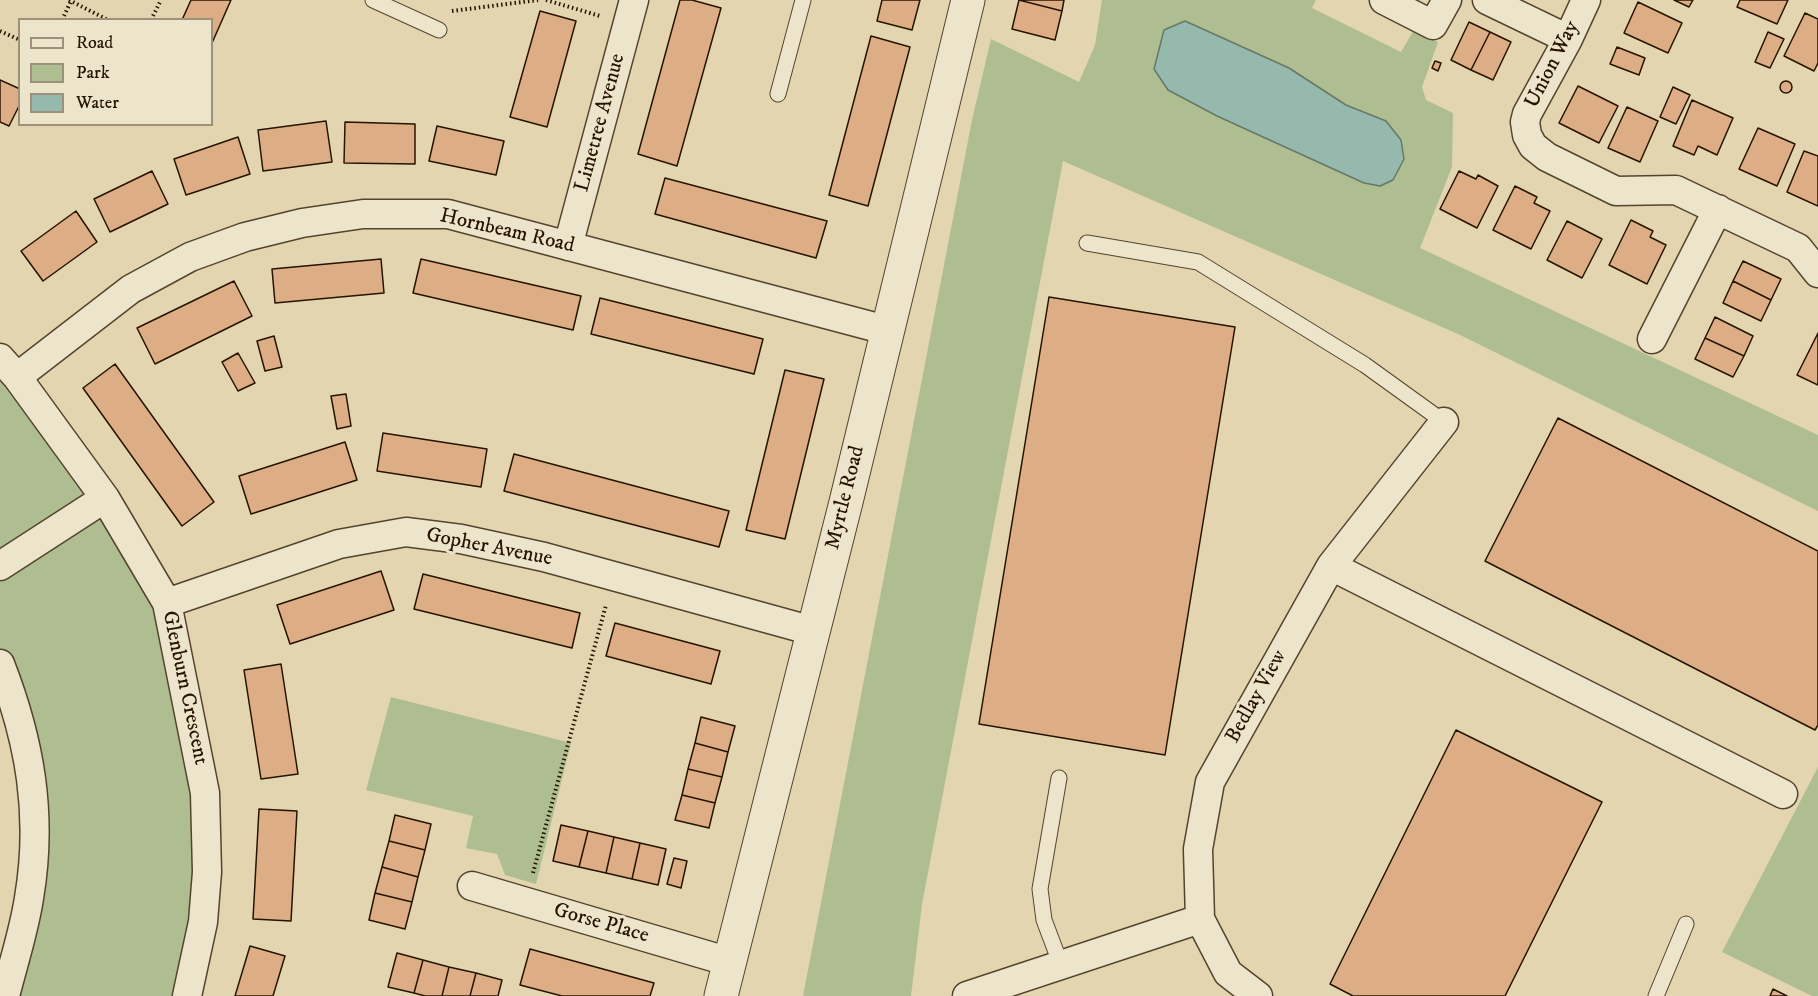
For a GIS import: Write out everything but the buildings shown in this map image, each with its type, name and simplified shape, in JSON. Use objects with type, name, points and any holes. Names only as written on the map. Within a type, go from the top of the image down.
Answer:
[{"type":"street","name":"Myrtle Road","points":[[721,996],[968,0]]},
{"type":"street","points":[[1384,0],[1433,25],[1447,0]]},
{"type":"street","points":[[1487,0],[1568,39]]},
{"type":"street","name":"Union Way","points":[[1586,0],[1568,39],[1527,114],[1526,128],[1533,146],[1547,157],[1616,191],[1676,190],[1798,248],[1818,273]]},
{"type":"street","name":"Limetree Avenue","points":[[568,246],[631,13]]},
{"type":"street","points":[[1652,339],[1718,209]]},
{"type":"street","name":"Hornbeam Road","points":[[9,368],[130,289],[190,257],[245,237],[302,223],[363,214],[448,213],[886,330]]},
{"type":"street","name":"Glenburn Crescent","points":[[9,368],[105,498],[167,603],[205,793],[207,872],[204,922],[187,996]]},
{"type":"street","name":"Bedlay View","points":[[1258,996],[1228,973],[1200,919],[1198,849],[1210,782],[1331,566],[1444,422]]},
{"type":"street","points":[[0,566],[105,498]]},
{"type":"street","name":"Gopher Avenue","points":[[167,603],[339,544],[406,532],[461,539],[614,575],[813,631]]},
{"type":"street","points":[[1331,566],[1783,794]]},
{"type":"street","points":[[0,664],[25,740],[34,797],[35,836],[29,899],[4,996]]},
{"type":"street","name":"Gorse Place","points":[[472,886],[729,962]]},
{"type":"street","points":[[967,996],[1200,919]]},
{"type":"lane","points":[[374,0],[439,30]]},
{"type":"lane","points":[[778,94],[803,0]]},
{"type":"lane","points":[[1087,243],[1198,262],[1365,365],[1444,422]]},
{"type":"lane","points":[[1059,778],[1040,889],[1044,921],[1061,965]]},
{"type":"lane","points":[[1656,996],[1686,924]]},
{"type":"path","points":[[152,18],[161,0]]},
{"type":"path","points":[[420,22],[460,9],[538,0]]},
{"type":"path","points":[[546,0],[631,13]]},
{"type":"path","points":[[63,18],[70,1],[104,18]]},
{"type":"path","points":[[0,31],[18,39]]},
{"type":"path","points":[[525,902],[614,575]]},
{"type":"green space","points":[[1102,0],[1316,0],[1312,8],[1401,52],[1414,30],[1438,42],[1422,87],[1426,100],[1453,113],[1452,167],[1420,248],[1818,435],[1818,511],[1458,334],[1063,161],[922,904],[911,996],[803,996],[972,120],[991,39],[1079,82],[1095,45]]},
{"type":"green space","points":[[0,358],[167,603],[205,793],[187,996],[5,996],[33,867],[0,664]]},
{"type":"green space","points":[[391,697],[571,743],[536,884],[505,875],[497,854],[466,848],[473,816],[366,790]]},
{"type":"green space","points":[[1818,767],[1818,996],[1812,996],[1722,952]]},
{"type":"water","points":[[1185,21],[1289,68],[1346,105],[1386,121],[1401,140],[1404,159],[1393,180],[1380,186],[1364,183],[1217,116],[1168,90],[1154,69],[1164,30]]}]
